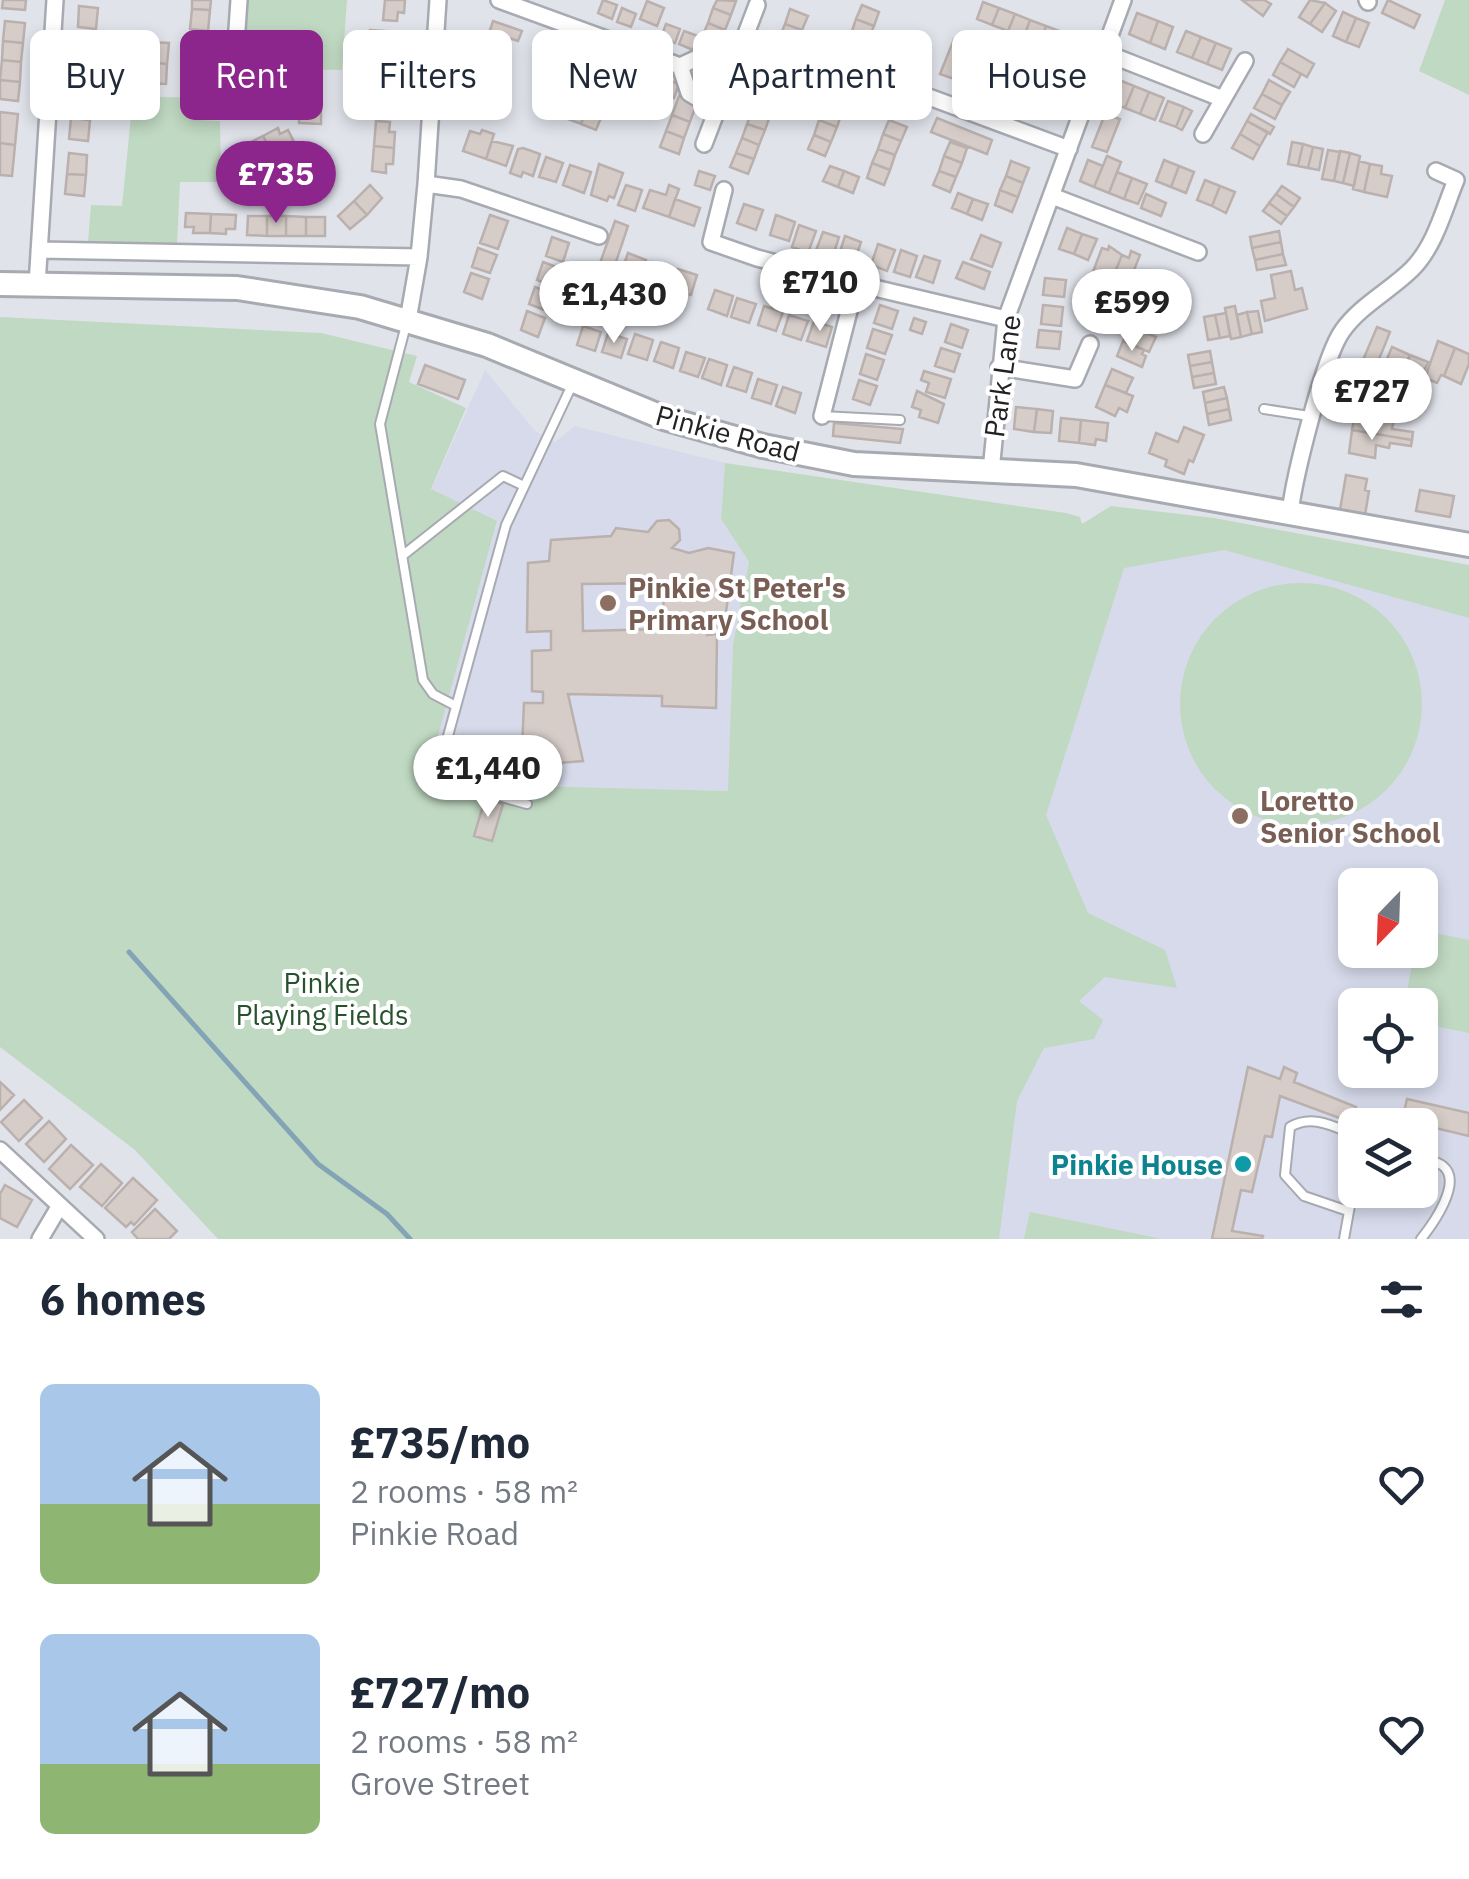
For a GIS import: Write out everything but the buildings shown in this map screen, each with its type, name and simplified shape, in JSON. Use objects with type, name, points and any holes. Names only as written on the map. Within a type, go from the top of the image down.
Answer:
[{"type":"main road","name":"Pinkie Road","points":[[0,284],[238,288],[360,307],[487,345],[664,418],[763,446],[854,464],[1076,475],[1469,545]]},
{"type":"street","points":[[37,285],[56,0]]},
{"type":"street","points":[[237,30],[239,0]]},
{"type":"street","points":[[408,320],[426,184],[438,0]]},
{"type":"street","points":[[499,0],[526,5],[680,66],[693,60]]},
{"type":"street","name":"Park Lane","points":[[1111,30],[1123,0]]},
{"type":"street","points":[[747,30],[756,5]]},
{"type":"street","points":[[1122,59],[1223,99]]},
{"type":"street","points":[[1203,134],[1245,61]]},
{"type":"street","points":[[680,66],[693,95]]},
{"type":"street","points":[[932,98],[1069,148]]},
{"type":"street","points":[[704,144],[713,120]]},
{"type":"street","name":"Park Lane","points":[[991,471],[1006,320],[1079,120]]},
{"type":"street","points":[[1290,513],[1330,355],[1342,330],[1424,254],[1456,180],[1436,172]]},
{"type":"street","points":[[426,184],[461,189],[599,236]]},
{"type":"street","points":[[724,190],[711,242],[757,258],[1006,320]]},
{"type":"street","points":[[1052,196],[1198,252]]},
{"type":"street","points":[[39,250],[419,257]]},
{"type":"street","points":[[822,416],[856,284]]},
{"type":"street","points":[[999,368],[1075,379],[1090,344]]},
{"type":"street","points":[[0,1150],[96,1239]]},
{"type":"street","points":[[40,1239],[59,1207]]},
{"type":"lane","points":[[408,320],[380,424],[423,680],[432,694],[456,706]]},
{"type":"lane","points":[[527,804],[478,791],[440,766],[506,525],[574,381]]},
{"type":"lane","points":[[1264,408],[1314,417]]},
{"type":"lane","points":[[822,416],[900,420]]},
{"type":"lane","points":[[402,556],[503,476],[522,485]]},
{"type":"lane","points":[[1338,1128],[1324,1122],[1302,1120],[1290,1128],[1285,1175],[1304,1196],[1348,1212]]},
{"type":"lane","points":[[1421,1239],[1438,1214],[1449,1186],[1447,1169],[1438,1163]]},
{"type":"lane","points":[[1344,1239],[1349,1208]]},
{"type":"shaded area","name":"Pinkie St Peter's Primary School","points":[[485,370],[535,431],[555,442],[575,426],[725,463],[721,519],[749,562],[733,644],[729,791],[424,783],[497,522],[431,490]]},
{"type":"shaded area","name":"Loretto Senior School","points":[[1114,515],[1469,580],[1469,1239],[908,1239]]},
{"type":"green space","points":[[248,0],[347,0],[342,70],[323,70],[323,30],[245,30]]},
{"type":"green space","points":[[1445,0],[1469,0],[1469,95],[1419,71]]},
{"type":"green space","points":[[160,97],[180,97],[180,120],[220,121],[221,182],[180,182],[177,244],[88,242],[91,205],[122,206],[131,120],[160,120]]},
{"type":"green space","name":"Pinkie Playing Fields","points":[[0,317],[321,333],[417,356],[409,382],[466,408],[431,489],[497,521],[425,783],[728,791],[733,644],[749,562],[721,519],[725,463],[1066,513],[1080,517],[1082,524],[1111,506],[1214,518],[1469,565],[1469,618],[1224,550],[1124,568],[1046,815],[1088,913],[1165,950],[1177,988],[1105,977],[1079,1001],[1103,1020],[1094,1039],[1044,1048],[1017,1101],[999,1239],[218,1239],[135,1150],[0,1047]]},
{"type":"green space","points":[[1301,583],[1347,592],[1387,618],[1413,658],[1422,704],[1413,750],[1387,790],[1347,816],[1301,825],[1255,816],[1215,790],[1189,750],[1180,704],[1189,658],[1215,618],[1255,592]]},
{"type":"green space","points":[[1438,934],[1469,940],[1469,1033],[1438,1027],[1438,988],[1407,988],[1411,968],[1438,968]]},
{"type":"green space","points":[[1030,1212],[1162,1239],[1024,1239]]},
{"type":"waterway","points":[[129,952],[318,1164],[387,1214],[410,1239]]},
{"type":"place","name":"Pinkie St Peter's Primary School","points":[[608,603]]},
{"type":"place","name":"Loretto Senior School","points":[[1240,816]]},
{"type":"place","name":"Pinkie House","points":[[1243,1164]]}]
